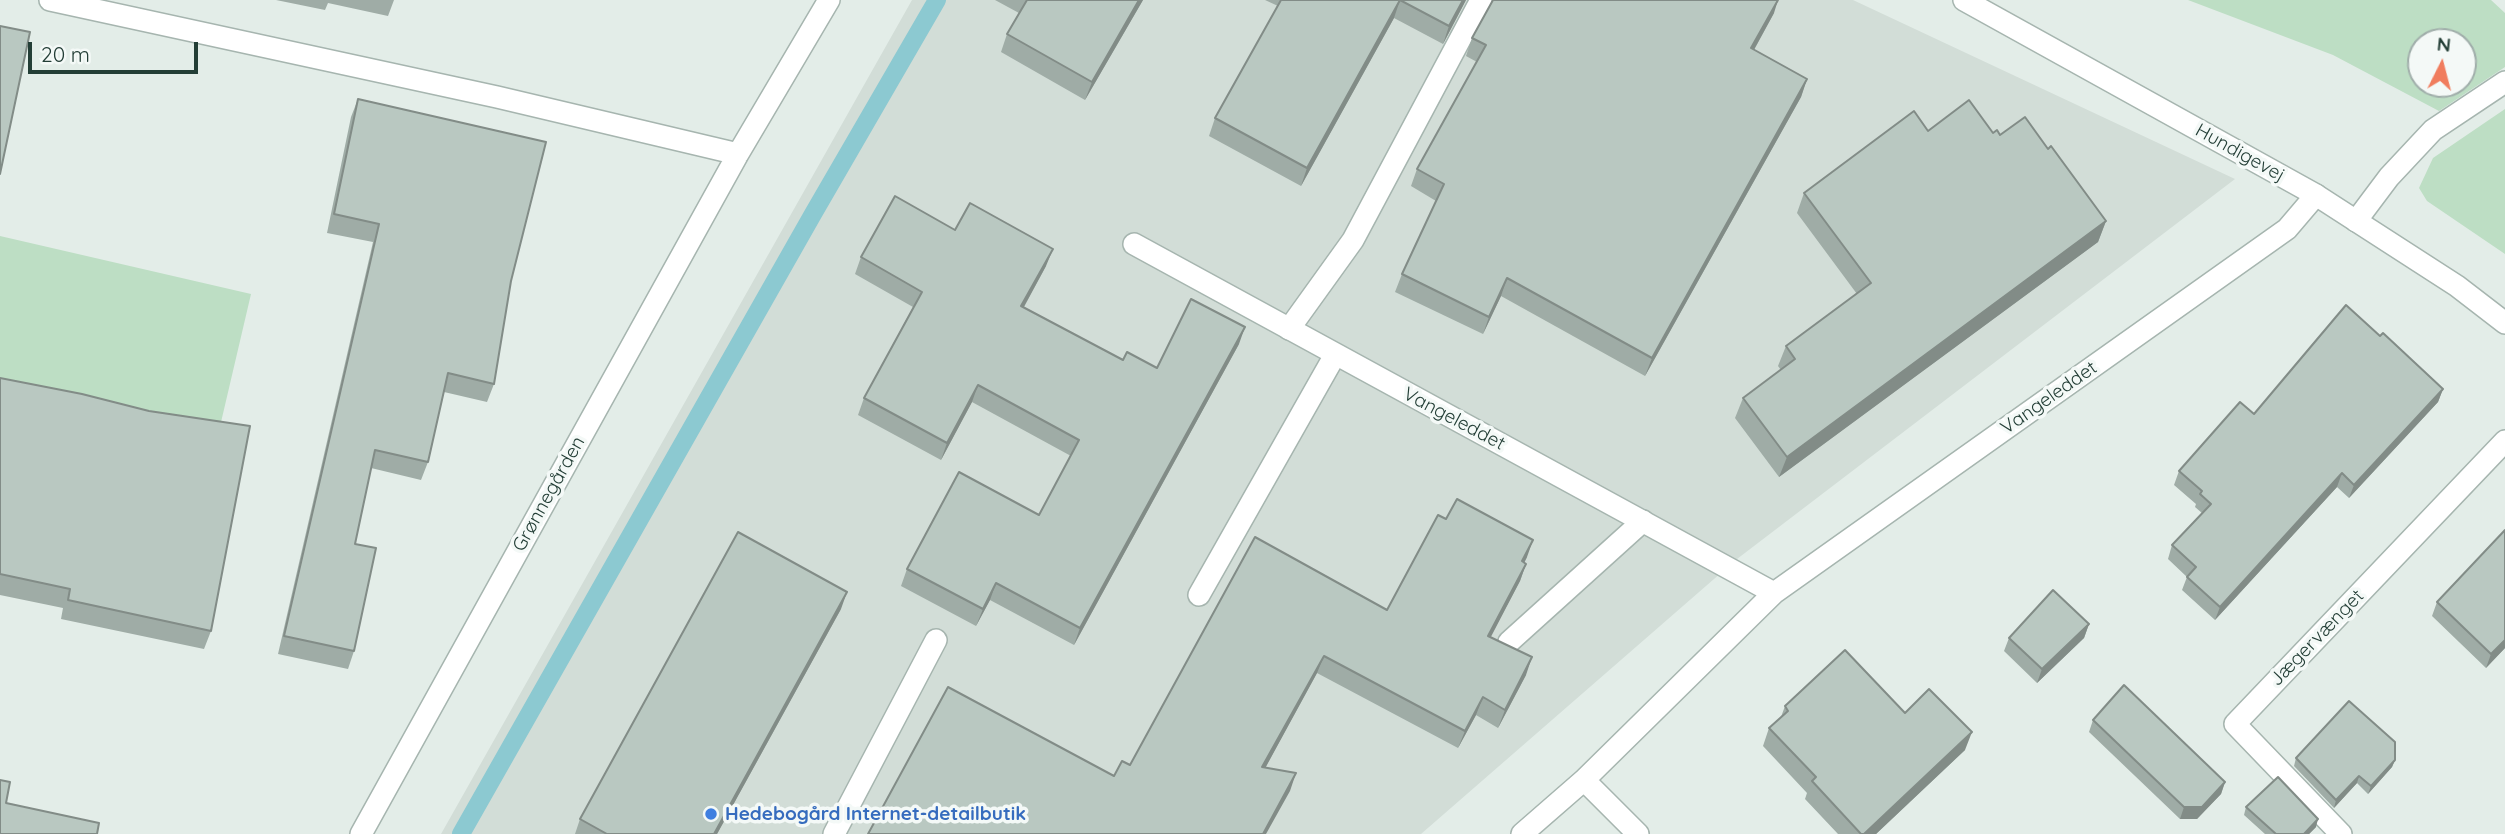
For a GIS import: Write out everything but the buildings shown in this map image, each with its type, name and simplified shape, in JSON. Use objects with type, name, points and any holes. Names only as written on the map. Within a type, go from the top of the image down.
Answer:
[{"type":"street","points":[[50,0],[444,85],[738,153]]},
{"type":"street","name":"Grønnegården","points":[[361,834],[738,153],[829,0]]},
{"type":"street","points":[[1289,329],[1353,240],[1481,0]]},
{"type":"street","name":"Hundigevej","points":[[1964,0],[2316,195],[2457,286],[2505,323]]},
{"type":"street","points":[[2356,221],[2389,177],[2433,130],[2505,82]]},
{"type":"street","name":"Vangeleddet","points":[[1522,834],[1584,780],[1774,593],[2287,229],[2316,195]]},
{"type":"street","name":"Vangeleddet","points":[[1134,244],[1774,593]]},
{"type":"street","points":[[1199,595],[1335,355]]},
{"type":"street","name":"Jægervænget","points":[[2341,834],[2235,724],[2505,441]]},
{"type":"street","points":[[1509,642],[1643,522]]},
{"type":"street","points":[[834,834],[936,640]]},
{"type":"street","points":[[1584,780],[1638,834]]},
{"type":"shaded area","points":[[912,0],[1853,0],[2235,179],[1737,559],[1421,834],[441,834]]},
{"type":"green space","points":[[2188,0],[2491,0],[2505,13],[2505,67],[2477,86],[2477,28],[2407,28],[2407,94],[2333,55]]},
{"type":"green space","points":[[2414,98],[2458,98],[2439,111]]},
{"type":"green space","points":[[2505,109],[2505,254],[2427,201],[2419,188],[2433,158]]},
{"type":"green space","points":[[0,236],[251,294],[218,435],[0,385]]},
{"type":"waterway","points":[[461,834],[937,0]]},
{"type":"place","name":"Hedebogård Internet-detailbutik","points":[[711,814]]}]
